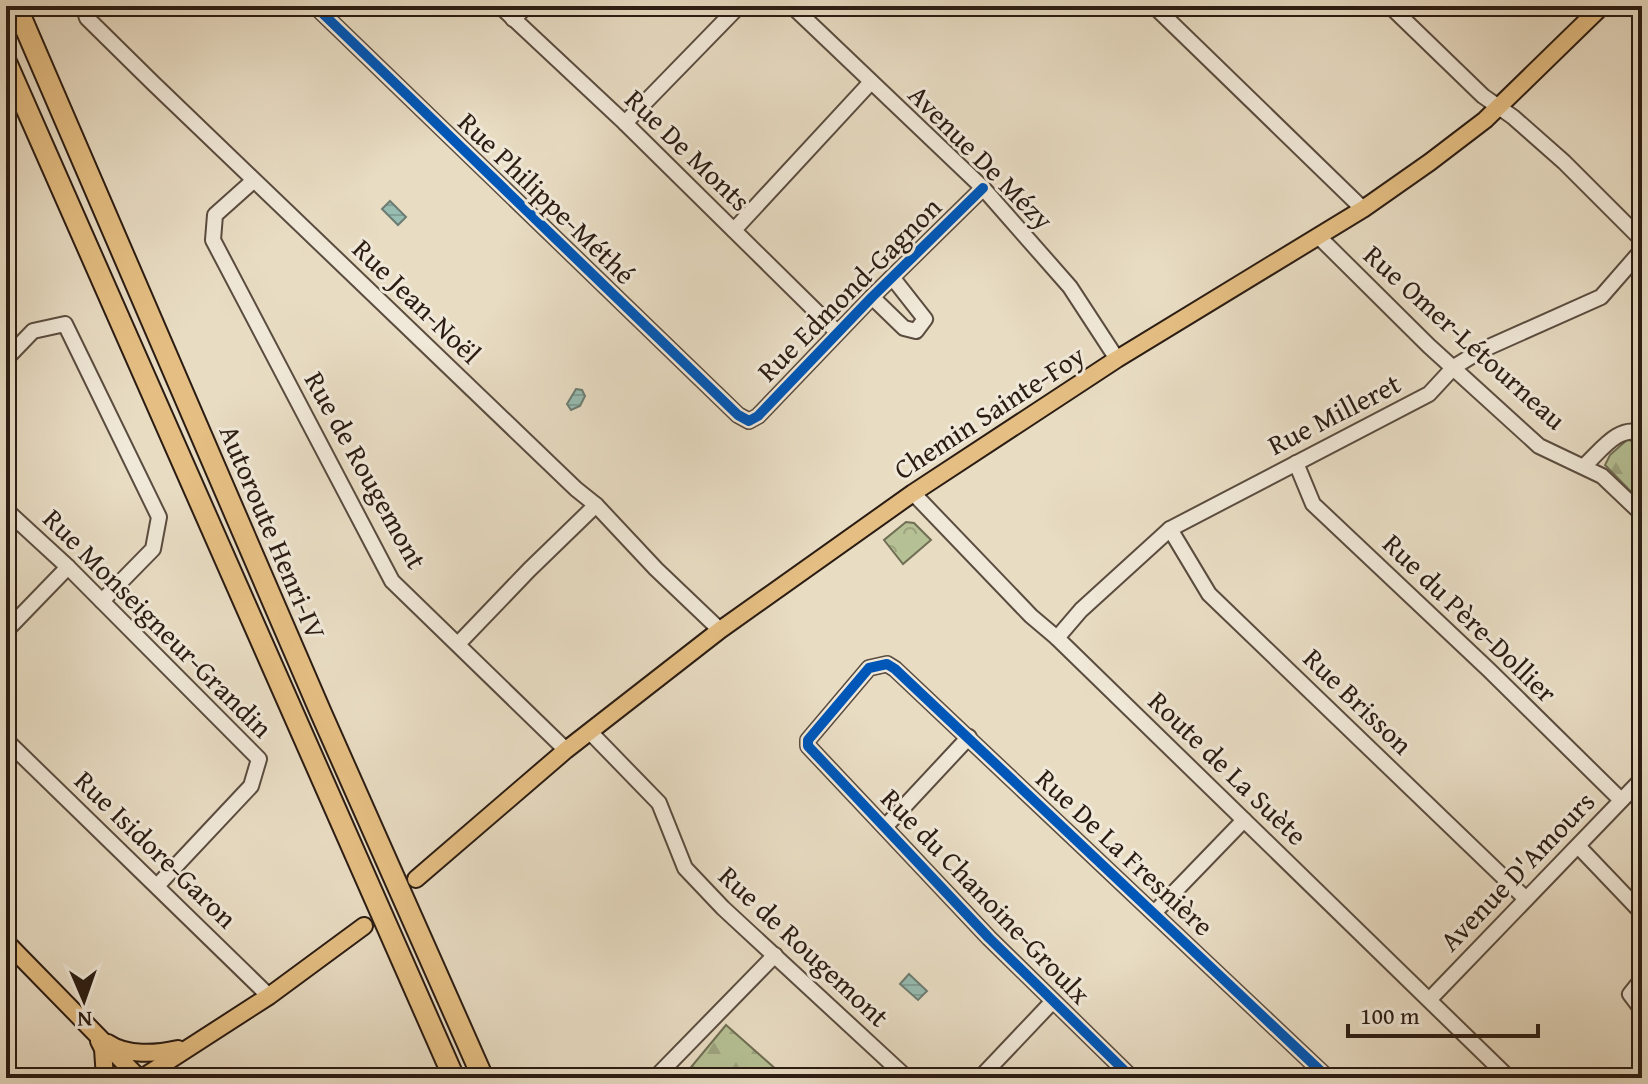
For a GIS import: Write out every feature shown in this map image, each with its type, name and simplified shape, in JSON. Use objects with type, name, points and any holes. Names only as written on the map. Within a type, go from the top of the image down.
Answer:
[{"type":"highway","name":"Autoroute Henri-IV","points":[[16,6],[321,713],[483,1078]]},
{"type":"highway","name":"Autoroute Henri-IV","points":[[6,62],[454,1078]]},
{"type":"main road","name":"Chemin Sainte-Foy","points":[[416,879],[566,750],[720,630],[913,493],[1117,359],[1363,209],[1439,156],[1498,106],[1602,6]]},
{"type":"main road","points":[[6,942],[140,1078],[269,996],[364,926]]},
{"type":"main road","points":[[96,1036],[118,1050],[160,1053],[190,1046]]},
{"type":"main road","points":[[96,1036],[103,1049],[105,1078]]},
{"type":"street","name":"Rue Jean-Noël","points":[[83,6],[87,18],[253,181],[596,505],[656,569],[720,630]]},
{"type":"street","name":"Rue De Monts","points":[[500,6],[625,123],[837,332]]},
{"type":"street","points":[[513,19],[527,6]]},
{"type":"street","points":[[625,123],[739,6]]},
{"type":"street","name":"Avenue De Mézy","points":[[792,6],[983,188],[1070,287],[1117,359]]},
{"type":"street","points":[[1154,6],[1363,209]]},
{"type":"street","points":[[1390,6],[1483,96],[1564,162],[1642,240]]},
{"type":"street","name":"Rue Philippe-Méthé","points":[[316,7],[738,415],[749,421]]},
{"type":"street","points":[[734,230],[871,82]]},
{"type":"street","name":"Rue de Rougemont","points":[[253,181],[215,215],[213,240],[392,581],[566,750]]},
{"type":"street","name":"Rue Edmond-Gagnon","points":[[749,421],[758,416],[837,332],[983,188]]},
{"type":"street","name":"Rue Omer-Létourneau","points":[[1318,236],[1429,346],[1539,446],[1602,476],[1642,514]]},
{"type":"street","name":"Rue Milleret","points":[[1057,638],[1081,610],[1170,529],[1429,394],[1454,367],[1480,351],[1601,297],[1642,250]]},
{"type":"street","name":"Rue Edmond-Gagnon","points":[[872,297],[904,328],[916,331],[925,319],[892,277]]},
{"type":"street","points":[[6,359],[33,331],[65,324],[159,517],[153,549],[102,601]]},
{"type":"street","points":[[1584,466],[1622,432],[1633,429],[1642,434]]},
{"type":"street","name":"Rue du Père-Dollier","points":[[1296,463],[1313,504],[1621,800]]},
{"type":"street","name":"Route de La Suète","points":[[913,493],[1031,616],[1509,1078]]},
{"type":"street","points":[[458,644],[596,505]]},
{"type":"street","name":"Rue Monseigneur-Grandin","points":[[6,510],[68,567],[259,759],[251,786],[157,886]]},
{"type":"street","name":"Rue Brisson","points":[[1170,529],[1209,594],[1526,899]]},
{"type":"street","points":[[6,631],[68,567]]},
{"type":"street","name":"Rue De La Fresnière","points":[[808,746],[808,740],[869,668],[887,664],[895,669],[1328,1078]]},
{"type":"street","name":"Rue de Rougemont","points":[[590,732],[659,803],[685,868],[723,908],[907,1078]]},
{"type":"street","points":[[885,827],[969,737]]},
{"type":"street","name":"Rue Isidore-Garon","points":[[6,740],[269,996]]},
{"type":"street","name":"Rue du Chanoine-Groulx","points":[[808,746],[989,938],[1132,1078]]},
{"type":"street","name":"Avenue D'Amours","points":[[1430,999],[1642,779]]},
{"type":"street","points":[[1155,912],[1244,820]]},
{"type":"street","points":[[1578,846],[1642,913]]},
{"type":"street","points":[[655,1078],[775,955]]},
{"type":"street","points":[[1642,979],[1630,994],[1642,1010]]},
{"type":"street","points":[[980,1078],[1053,1001]]},
{"type":"green space","points":[[1628,439],[1642,448],[1642,503],[1605,465],[1610,455]]},
{"type":"green space","points":[[906,522],[914,523],[931,540],[903,564],[884,540]]},
{"type":"green space","points":[[726,1025],[786,1078],[682,1078]]},
{"type":"water","points":[[390,201],[406,217],[398,225],[382,209]]},
{"type":"water","points":[[576,389],[582,390],[585,396],[580,406],[571,410],[567,404]]},
{"type":"water","points":[[909,974],[927,991],[918,1000],[900,984]]},
{"type":"cycle path","points":[[315,6],[738,415],[749,421],[758,416],[872,297],[983,188]]},
{"type":"cycle path","points":[[1132,1078],[989,938],[808,746],[808,740],[869,668],[887,664],[895,669],[1328,1078]]}]
